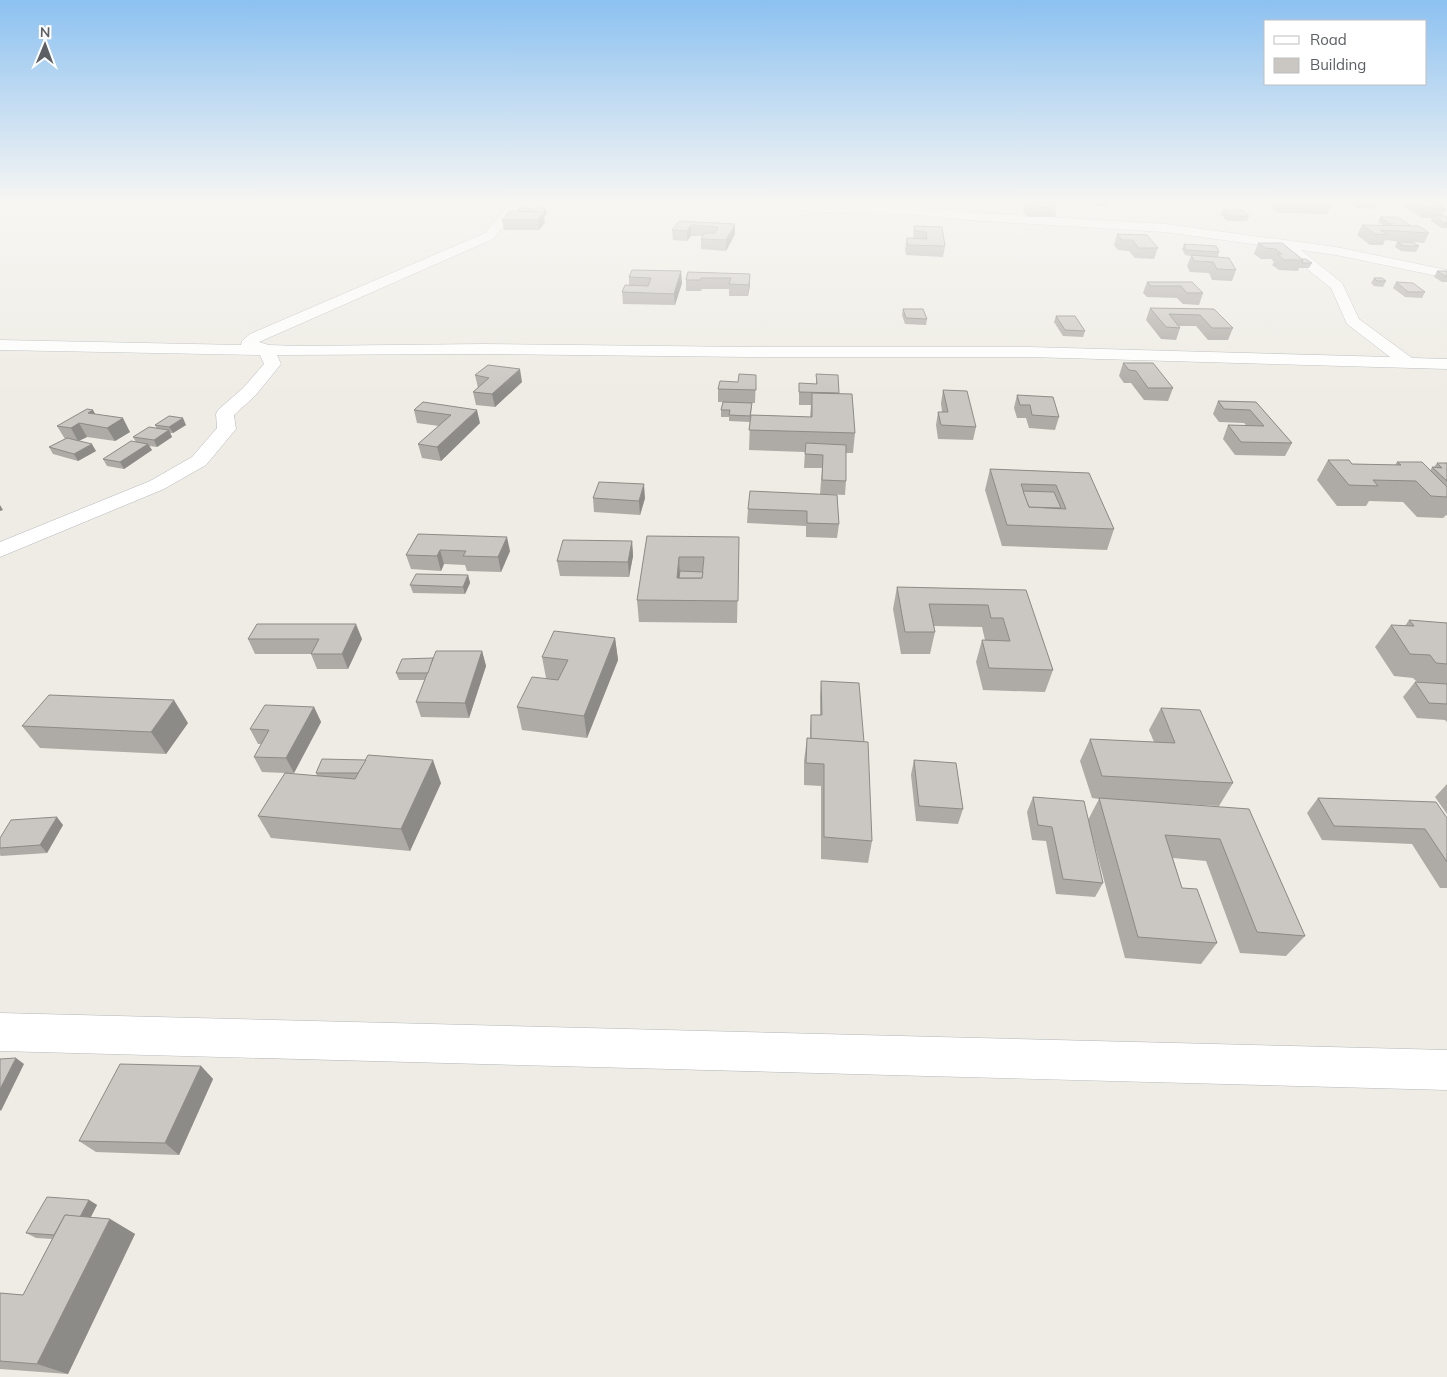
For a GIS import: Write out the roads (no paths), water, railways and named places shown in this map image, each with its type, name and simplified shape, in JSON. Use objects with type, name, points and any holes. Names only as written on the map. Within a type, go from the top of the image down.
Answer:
[{"type":"street","points":[[0,550],[157,485],[199,461],[227,429],[225,414],[249,392],[273,364],[266,350],[248,344],[265,333],[421,265]]},
{"type":"street","points":[[1311,265],[1337,286],[1352,321],[1408,363]]},
{"type":"street","points":[[1405,265],[1447,274]]},
{"type":"street","points":[[0,345],[266,350],[484,348],[750,352],[1030,352],[1447,364]]},
{"type":"street","points":[[0,1032],[1447,1070]]}]
